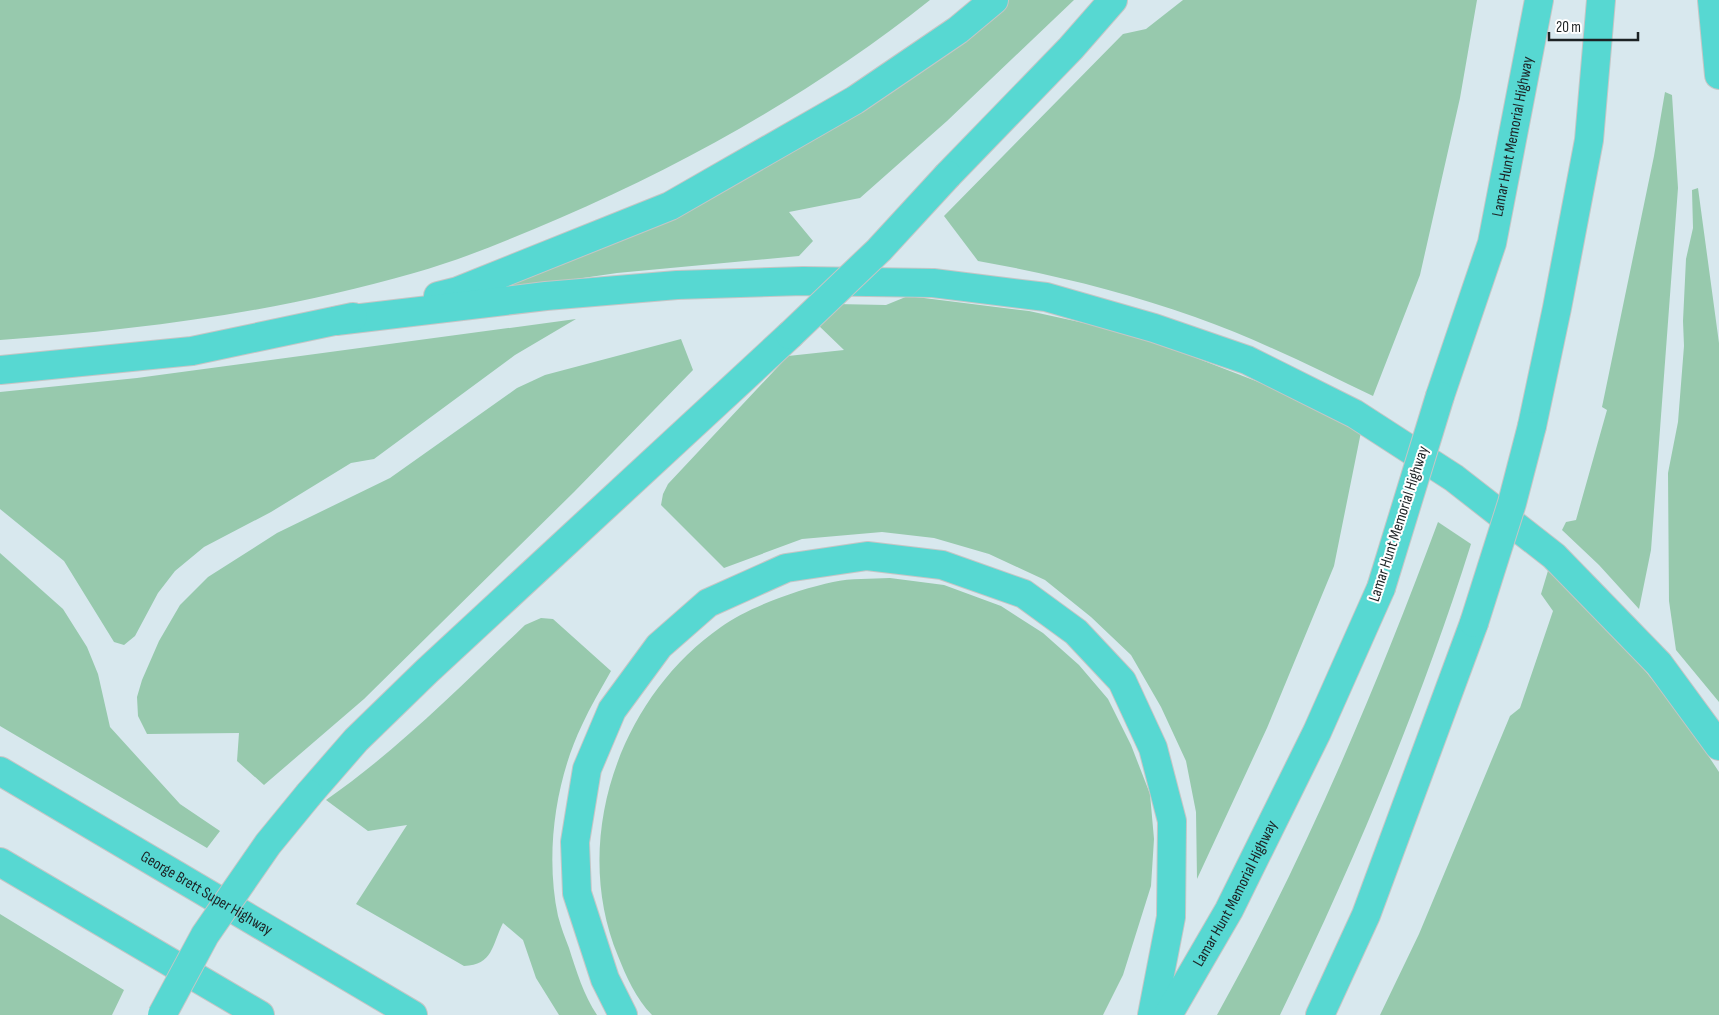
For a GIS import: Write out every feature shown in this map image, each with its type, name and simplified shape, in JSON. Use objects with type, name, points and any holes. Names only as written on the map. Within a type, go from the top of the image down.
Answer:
[{"type":"highway","points":[[0,370],[192,351],[336,321],[458,291],[670,206],[856,100],[958,30],[994,0]]},
{"type":"highway","points":[[162,1015],[205,935],[268,844],[356,740],[427,671],[790,335],[879,250],[948,175],[1071,48],[1113,0]]},
{"type":"highway","name":"Lamar Hunt Memorial Highway","points":[[1168,1015],[1229,910],[1316,732],[1381,588],[1440,396],[1492,243],[1539,0]]},
{"type":"highway","points":[[1320,1015],[1366,915],[1474,623],[1512,503],[1532,426],[1589,140],[1601,0]]},
{"type":"highway","points":[[1712,0],[1719,75]]},
{"type":"highway","points":[[336,321],[546,296],[677,286],[803,280],[933,282],[1046,297],[1154,328],[1247,360],[1355,414],[1454,478],[1554,556],[1659,664],[1719,746]]},
{"type":"highway","points":[[623,1015],[604,978],[577,893],[575,842],[587,769],[612,710],[659,646],[708,603],[786,568],[867,556],[942,565],[1024,594],[1076,632],[1122,681],[1153,748],[1172,821],[1171,917],[1152,1015]]},
{"type":"highway","name":"George Brett Super Highway","points":[[0,771],[413,1015]]},
{"type":"highway","points":[[0,862],[260,1015]]},
{"type":"green space","points":[[0,0],[930,0],[844,64],[799,93],[706,147],[609,196],[470,255],[363,287],[261,309],[157,325],[0,340]]},
{"type":"green space","points":[[1006,0],[1074,0],[947,121],[860,198],[789,212],[813,241],[799,256],[617,273],[468,295],[639,227]]},
{"type":"green space","points":[[1183,0],[1477,0],[1460,98],[1420,275],[1373,396],[1263,344],[1169,308],[1088,284],[978,261],[944,216],[1123,34],[1146,29]]},
{"type":"green space","points":[[1665,92],[1672,95],[1678,188],[1651,550],[1639,609],[1599,565],[1562,530],[1566,522],[1576,520],[1607,410],[1602,407],[1654,156]]},
{"type":"green space","points":[[1698,188],[1719,343],[1719,702],[1676,650],[1669,601],[1668,473],[1678,422],[1684,346],[1683,321],[1686,259],[1693,228],[1692,190]]},
{"type":"green space","points":[[908,296],[1029,311],[1116,330],[1186,354],[1300,398],[1361,432],[1334,566],[1267,728],[1197,879],[1196,812],[1186,761],[1161,707],[1131,655],[1091,617],[1045,580],[989,554],[934,538],[882,532],[802,539],[724,568],[661,505],[663,494],[668,484],[788,356],[844,350],[817,324],[836,304],[886,305]]},
{"type":"green space","points":[[576,319],[515,355],[374,459],[351,463],[271,512],[204,547],[175,571],[158,593],[135,636],[124,645],[114,642],[64,561],[0,509],[0,392],[137,378]]},
{"type":"green space","points":[[681,339],[693,370],[574,492],[364,699],[264,785],[237,761],[239,733],[147,734],[138,716],[137,697],[142,680],[159,641],[180,605],[208,577],[277,533],[390,478],[517,388],[545,375]]},
{"type":"green space","points":[[1438,522],[1471,544],[1408,724],[1334,900],[1280,1015],[1217,1015],[1280,895],[1337,773],[1364,711]]},
{"type":"green space","points":[[0,553],[63,609],[87,647],[98,674],[110,727],[180,804],[220,831],[207,848],[0,726]]},
{"type":"green space","points":[[1550,564],[1634,657],[1684,719],[1719,772],[1719,1015],[1380,1015],[1419,934],[1510,716],[1520,708],[1553,611],[1541,594]]},
{"type":"green space","points":[[890,578],[944,585],[1001,606],[1043,633],[1079,665],[1108,699],[1131,745],[1150,794],[1154,839],[1151,886],[1123,975],[1103,1015],[652,1015],[636,995],[618,956],[604,911],[600,866],[603,820],[613,775],[631,732],[655,692],[685,657],[732,620],[790,594],[820,585],[847,580]]},
{"type":"green space","points":[[541,618],[553,619],[611,671],[588,712],[565,770],[555,819],[552,868],[558,916],[581,983],[597,1015],[559,1015],[536,978],[523,940],[503,923],[486,958],[474,965],[464,966],[356,904],[407,825],[368,831],[326,800],[379,760],[453,694],[525,625]]},
{"type":"green space","points":[[0,914],[124,990],[112,1015],[0,1015]]}]
